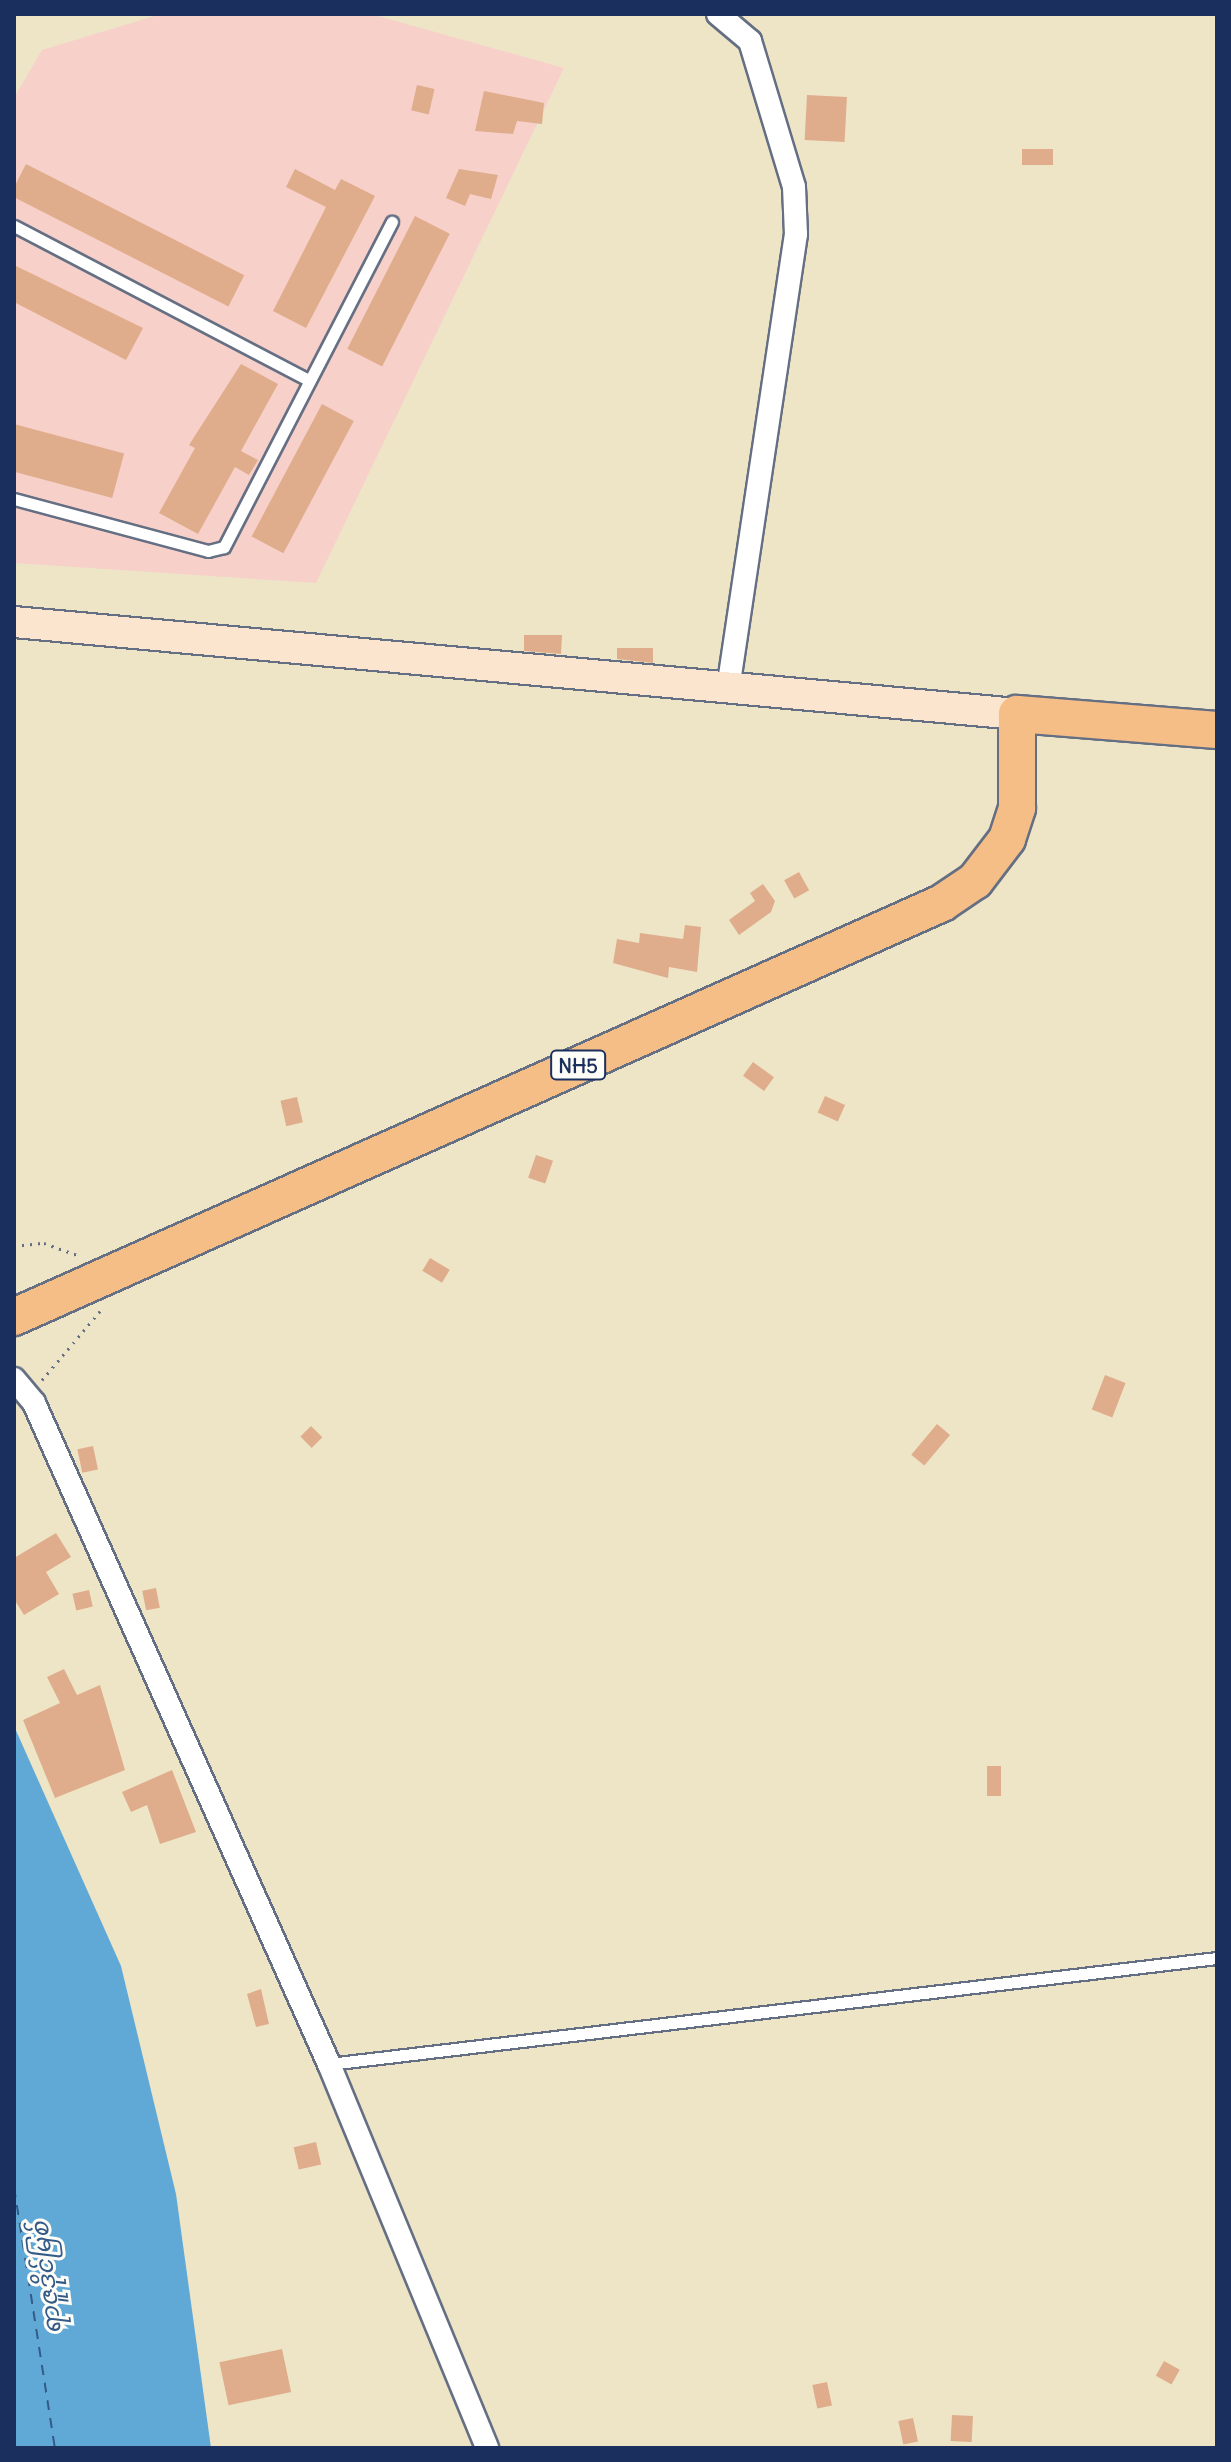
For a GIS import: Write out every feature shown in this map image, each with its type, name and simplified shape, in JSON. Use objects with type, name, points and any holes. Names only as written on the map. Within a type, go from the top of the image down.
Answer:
[{"type":"highway","points":[[1017,714],[1217,730]]},
{"type":"highway","name":"NH5","points":[[14,1317],[942,903],[975,881],[1007,839],[1017,808],[1017,714]]},
{"type":"main road","points":[[14,622],[728,690],[1017,714]]},
{"type":"street","points":[[718,14],[750,41],[794,187],[796,234],[728,690]]},
{"type":"street","points":[[21,1387],[329,2064],[487,2448]]},
{"type":"lane","points":[[14,499],[217,550],[392,222]]},
{"type":"lane","points":[[14,226],[309,380]]},
{"type":"lane","points":[[329,2064],[1217,1958]]},
{"type":"path","points":[[14,1246],[44,1243],[115,1272],[100,1311],[21,1387]]},
{"type":"shaded area","points":[[161,14],[371,14],[564,68],[316,583],[14,563],[14,98],[42,50]]},
{"type":"water","name":"ရာဇူဒိုင်မြစ်","points":[[14,1726],[121,1966],[176,2194],[211,2448],[14,2448]]},
{"type":"building","points":[[417,85],[435,89],[429,114],[411,110]]},
{"type":"building","points":[[484,91],[544,103],[542,124],[517,121],[513,134],[475,131]]},
{"type":"building","points":[[807,95],[847,97],[845,142],[805,140]]},
{"type":"building","points":[[1022,149],[1053,149],[1053,165],[1022,165]]},
{"type":"building","points":[[26,164],[244,275],[228,306],[14,197],[14,188]]},
{"type":"building","points":[[295,169],[335,190],[341,179],[375,196],[306,328],[273,311],[326,207],[286,187]]},
{"type":"building","points":[[459,169],[498,175],[491,199],[470,194],[465,206],[446,198]]},
{"type":"building","points":[[415,216],[450,234],[382,366],[347,349]]},
{"type":"building","points":[[14,265],[143,328],[126,360],[14,302]]},
{"type":"building","points":[[241,364],[278,384],[241,451],[258,460],[249,475],[235,467],[198,534],[159,513],[195,448],[189,445]]},
{"type":"building","points":[[322,404],[354,421],[283,553],[252,536]]},
{"type":"building","points":[[14,424],[124,454],[112,498],[14,472]]},
{"type":"building","points":[[524,635],[562,635],[561,654],[524,651]]},
{"type":"building","points":[[617,648],[653,648],[653,663],[617,659]]},
{"type":"building","points":[[799,872],[809,890],[794,899],[784,880]]},
{"type":"building","points":[[763,884],[775,901],[771,912],[739,935],[729,920],[755,901],[750,893]]},
{"type":"building","points":[[685,925],[701,927],[697,972],[669,967],[668,978],[613,963],[617,939],[639,943],[640,933],[683,939]]},
{"type":"building","points":[[753,1062],[774,1077],[764,1091],[743,1076]]},
{"type":"building","points":[[825,1096],[845,1105],[838,1121],[818,1112]]},
{"type":"building","points":[[297,1097],[303,1122],[286,1126],[280,1101]]},
{"type":"building","points":[[536,1155],[553,1161],[545,1184],[528,1178]]},
{"type":"building","points":[[430,1258],[450,1270],[442,1283],[422,1271]]},
{"type":"building","points":[[1105,1375],[1126,1383],[1112,1417],[1092,1410]]},
{"type":"building","points":[[937,1424],[950,1435],[924,1466],[911,1455]]},
{"type":"building","points":[[311,1426],[322,1437],[312,1448],[300,1437]]},
{"type":"building","points":[[93,1446],[98,1469],[82,1473],[77,1449]]},
{"type":"building","points":[[56,1533],[71,1557],[46,1572],[59,1594],[24,1615],[14,1599],[14,1558]]},
{"type":"building","points":[[156,1588],[160,1608],[146,1610],[142,1591]]},
{"type":"building","points":[[89,1590],[93,1607],[76,1610],[72,1594]]},
{"type":"building","points":[[64,1669],[77,1695],[100,1685],[125,1770],[55,1798],[23,1720],[60,1703],[47,1677]]},
{"type":"building","points":[[987,1766],[1001,1766],[1001,1796],[987,1796]]},
{"type":"building","points":[[172,1770],[196,1832],[160,1844],[147,1805],[131,1812],[122,1792]]},
{"type":"building","points":[[261,1989],[269,2024],[256,2027],[247,1994]]},
{"type":"building","points":[[316,2142],[321,2164],[299,2170],[294,2147]]},
{"type":"building","points":[[282,2349],[291,2392],[229,2405],[219,2362]]},
{"type":"building","points":[[1164,2361],[1180,2370],[1172,2385],[1156,2376]]},
{"type":"building","points":[[827,2382],[832,2405],[817,2409],[812,2385]]},
{"type":"building","points":[[952,2415],[973,2416],[972,2442],[951,2441]]},
{"type":"building","points":[[913,2418],[918,2441],[903,2445],[898,2421]]},
{"type":"ferry route","points":[[14,2187],[55,2448]]}]
